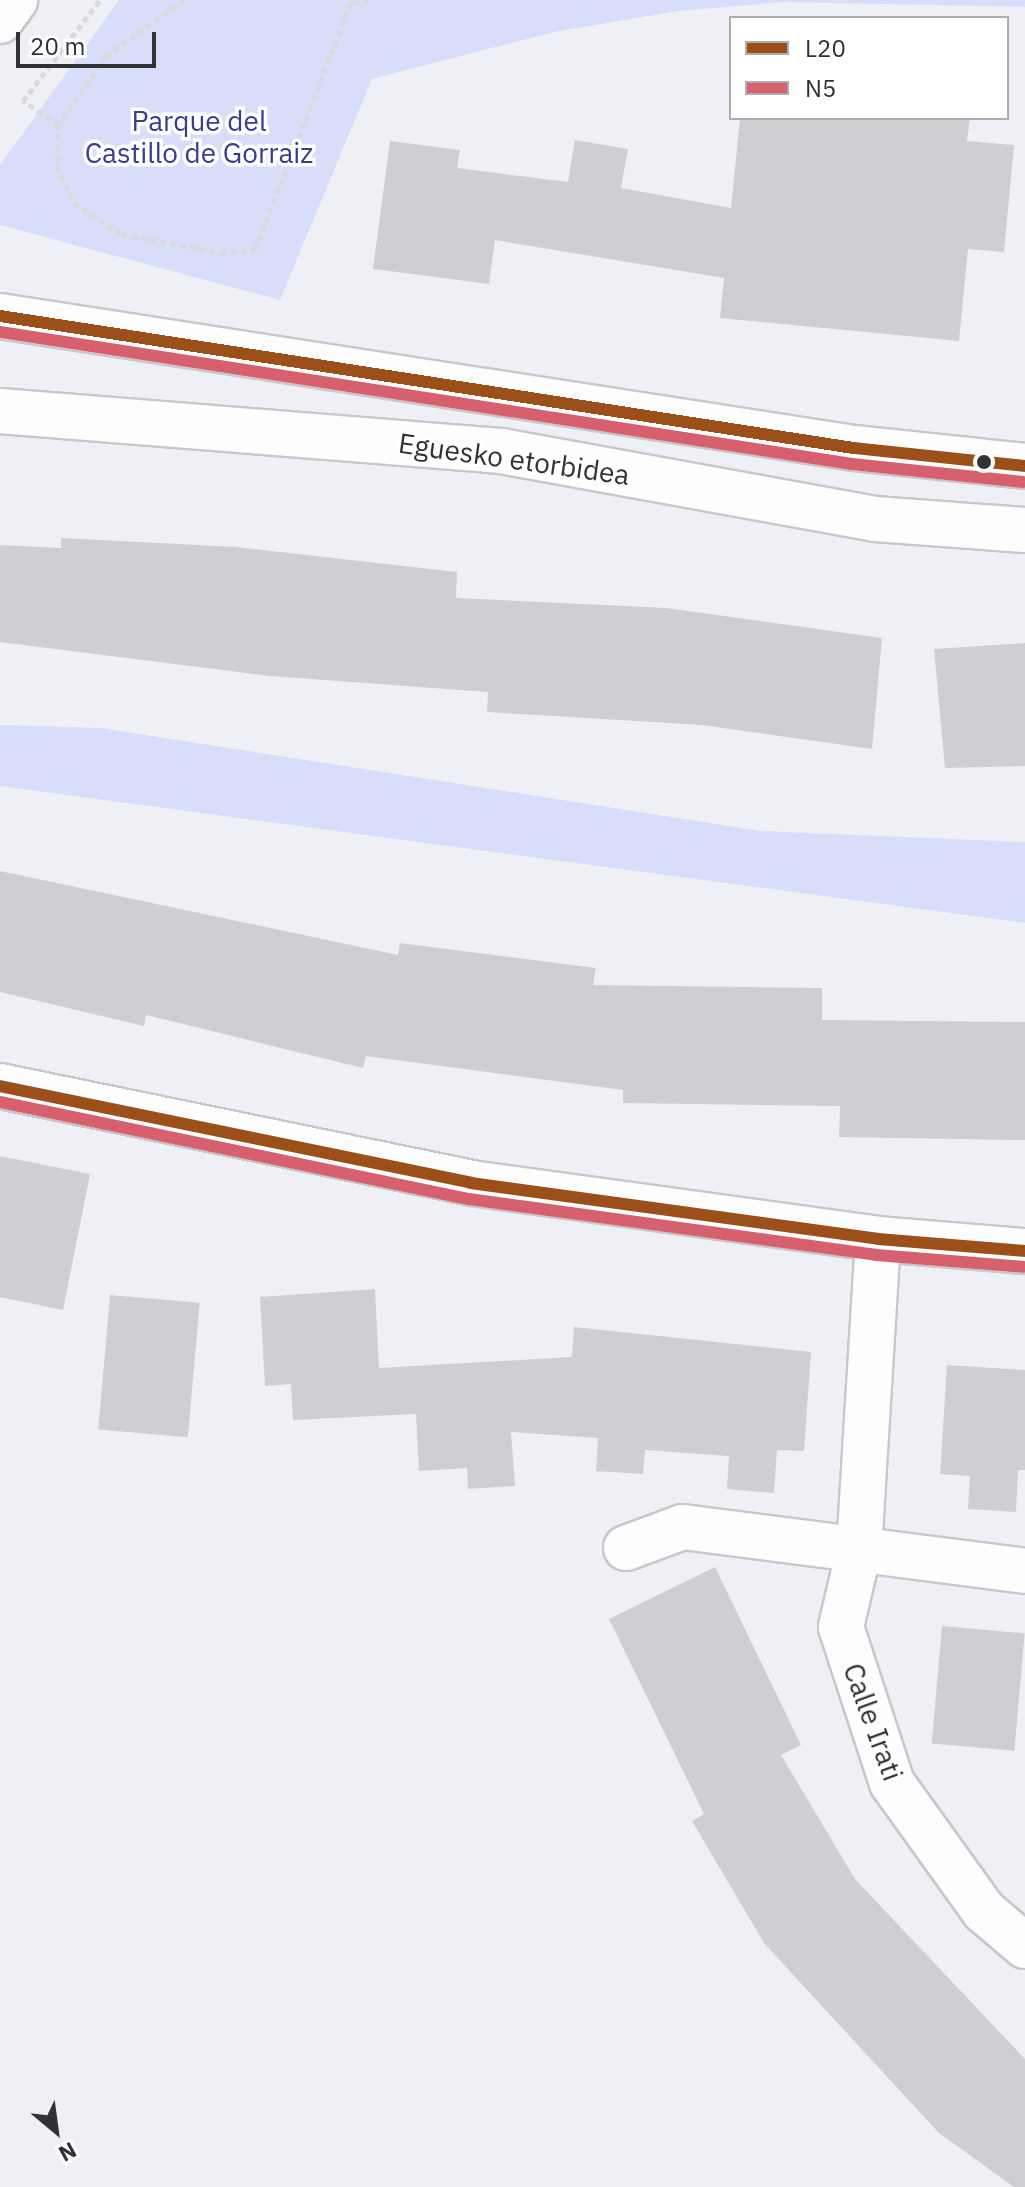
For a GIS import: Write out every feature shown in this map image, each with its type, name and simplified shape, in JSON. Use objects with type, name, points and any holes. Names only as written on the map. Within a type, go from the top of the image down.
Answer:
[{"type":"street","points":[[0,21],[15,0]]},
{"type":"street","points":[[0,316],[854,448],[1025,466]]},
{"type":"street","name":"Eguesko etorbidea","points":[[0,411],[501,451],[875,519],[1025,530]]},
{"type":"street","points":[[0,1086],[471,1183],[878,1239],[1025,1251]]},
{"type":"street","name":"Calle Irati","points":[[878,1239],[859,1550],[841,1627],[892,1783],[984,1911],[1025,1946]]},
{"type":"street","points":[[626,1548],[683,1527],[1025,1571]]},
{"type":"path","points":[[59,124],[23,101],[100,0]]},
{"type":"path","points":[[184,0],[106,56],[59,124],[57,166],[74,203],[121,234],[221,253],[255,250],[353,1],[368,0]]},
{"type":"green space","name":"Parque del Castillo de Gorraiz","points":[[119,0],[1025,0],[1025,7],[784,2],[678,11],[554,32],[372,79],[280,300],[0,225],[0,165]]},
{"type":"green space","points":[[0,725],[101,728],[761,831],[1025,842],[1025,923],[0,786]]},
{"type":"building","points":[[740,120],[970,120],[967,141],[1014,145],[1004,252],[968,249],[959,341],[720,318],[724,278],[495,240],[489,284],[373,269],[390,141],[460,150],[457,168],[568,182],[575,140],[628,149],[621,188],[731,208]]},
{"type":"building","points":[[61,538],[236,547],[457,572],[456,598],[666,608],[882,638],[872,749],[702,725],[487,712],[488,692],[270,676],[0,642],[0,545],[61,548]]},
{"type":"building","points":[[1025,643],[1025,766],[945,768],[934,649]]},
{"type":"building","points":[[0,871],[398,955],[400,943],[596,968],[593,985],[822,988],[822,1020],[1025,1022],[1025,1140],[839,1137],[840,1106],[623,1103],[623,1090],[366,1056],[363,1068],[146,1015],[144,1026],[0,992]]},
{"type":"building","points":[[0,1156],[90,1174],[63,1310],[0,1297]]},
{"type":"building","points":[[375,1289],[379,1368],[572,1357],[574,1327],[811,1352],[804,1451],[777,1450],[774,1493],[727,1489],[729,1456],[645,1450],[643,1474],[596,1471],[598,1438],[511,1432],[515,1486],[468,1489],[467,1468],[419,1471],[416,1414],[293,1420],[291,1384],[265,1386],[260,1297]]},
{"type":"building","points":[[110,1295],[200,1303],[188,1437],[98,1429]]},
{"type":"building","points":[[947,1365],[1025,1370],[1025,1470],[1018,1470],[1016,1512],[968,1509],[970,1476],[940,1474]]},
{"type":"building","points":[[715,1567],[801,1745],[781,1755],[855,1879],[1025,2059],[1025,2187],[1014,2187],[939,2133],[764,1943],[692,1821],[704,1814],[609,1619]]},
{"type":"building","points":[[942,1626],[1025,1633],[1014,1751],[932,1744]]},
{"type":"transit line","name":"L20","points":[[0,316],[854,448],[1025,466]]},
{"type":"transit line","name":"N5","points":[[0,332],[852,464],[1023,482]]},
{"type":"transit line","name":"L20","points":[[0,1086],[471,1183],[878,1239],[1025,1251]]},
{"type":"transit line","name":"N5","points":[[0,1102],[469,1199],[876,1255],[1024,1267]]}]
